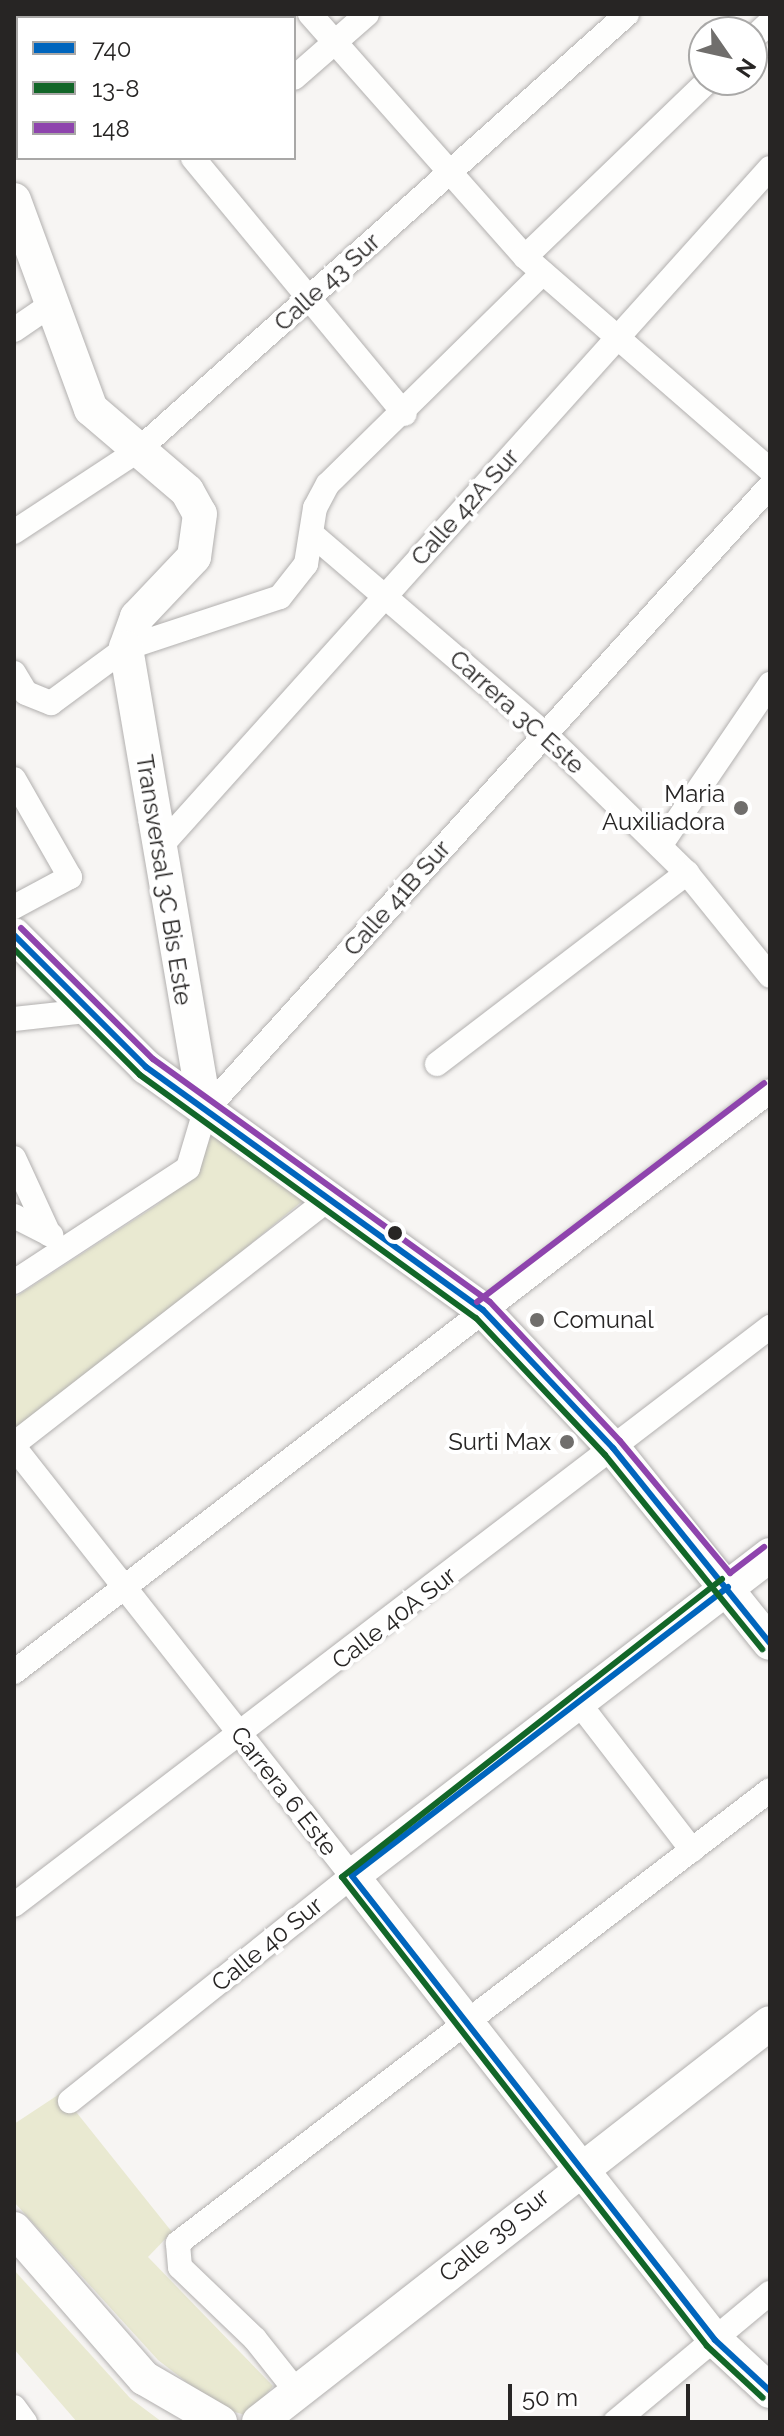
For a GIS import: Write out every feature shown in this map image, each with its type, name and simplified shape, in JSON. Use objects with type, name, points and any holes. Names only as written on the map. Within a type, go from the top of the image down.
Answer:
[{"type":"street","points":[[310,14],[446,173],[534,265],[620,335],[770,470]]},
{"type":"street","points":[[296,76],[367,14]]},
{"type":"street","name":"Calle 43 Sur","points":[[14,532],[136,452],[627,14]]},
{"type":"street","points":[[14,673],[36,701],[51,703],[126,648],[267,605],[300,576],[314,536],[315,508],[328,484],[405,414],[534,265],[694,96]]},
{"type":"street","points":[[198,160],[405,414]]},
{"type":"street","name":"Calle 42A Sur","points":[[161,846],[770,168]]},
{"type":"street","points":[[14,200],[91,409],[136,452],[187,491],[200,514],[194,557],[137,617],[126,648]]},
{"type":"street","points":[[14,330],[52,304]]},
{"type":"street","name":"Calle 41B Sur","points":[[14,1282],[188,1168],[205,1111],[770,486]]},
{"type":"street","name":"Carrera 3C Este","points":[[314,536],[545,734],[687,873],[770,976]]},
{"type":"street","name":"Transversal 3C Bis Este","points":[[126,648],[205,1111]]},
{"type":"street","points":[[660,846],[770,684]]},
{"type":"street","points":[[14,779],[70,877],[14,907]]},
{"type":"street","points":[[437,1064],[687,873]]},
{"type":"street","points":[[14,935],[86,1011],[205,1111],[483,1310],[613,1448],[728,1587],[770,1643]]},
{"type":"street","points":[[14,1019],[86,1011]]},
{"type":"street","points":[[14,1672],[770,1091]]},
{"type":"street","points":[[14,1158],[49,1234]]},
{"type":"street","points":[[14,1446],[329,1199]]},
{"type":"street","points":[[14,1216],[71,1245]]},
{"type":"street","name":"Calle 40A Sur","points":[[14,1905],[242,1737],[770,1327]]},
{"type":"street","name":"Carrera 6 Este","points":[[14,1446],[715,2340],[770,2391]]},
{"type":"street","name":"Calle 40 Sur","points":[[70,2101],[352,1876],[770,1555]]},
{"type":"street","points":[[578,1702],[692,1850]]},
{"type":"street","points":[[297,2392],[176,2259],[181,2240],[770,1790]]},
{"type":"street","name":"Calle 39 Sur","points":[[259,2422],[578,2168],[770,2023]]},
{"type":"street","points":[[14,2229],[144,2378],[210,2421]]},
{"type":"street","points":[[615,2422],[770,2293]]},
{"type":"street","points":[[14,2407],[25,2422]]},
{"type":"green space","points":[[212,1135],[306,1198],[14,1440],[14,1298],[157,1205],[195,1172]]},
{"type":"green space","points":[[61,2093],[172,2232],[148,2257],[273,2386],[248,2416],[219,2407],[158,2360],[14,2202],[14,2124]]},
{"type":"green space","points":[[14,2270],[130,2398],[162,2422],[77,2422],[14,2349]]},
{"type":"transit line","name":"148","points":[[21,928],[153,1059],[490,1302],[620,1441],[730,1573],[764,1547]]},
{"type":"transit line","name":"740","points":[[14,935],[146,1067],[483,1310],[613,1448],[770,1643]]},
{"type":"transit line","name":"13-8","points":[[14,949],[140,1075],[476,1318],[605,1455],[762,1649]]},
{"type":"transit line","name":"148","points":[[477,1302],[764,1083]]},
{"type":"transit line","name":"13-8","points":[[722,1579],[342,1877],[707,2346],[763,2398]]},
{"type":"transit line","name":"740","points":[[728,1587],[352,1876],[715,2340],[770,2391]]},
{"type":"place","name":"Maria Auxiliadora","points":[[741,808]]},
{"type":"place","name":"Comunal","points":[[537,1320]]},
{"type":"place","name":"Surti Max","points":[[567,1442]]}]
